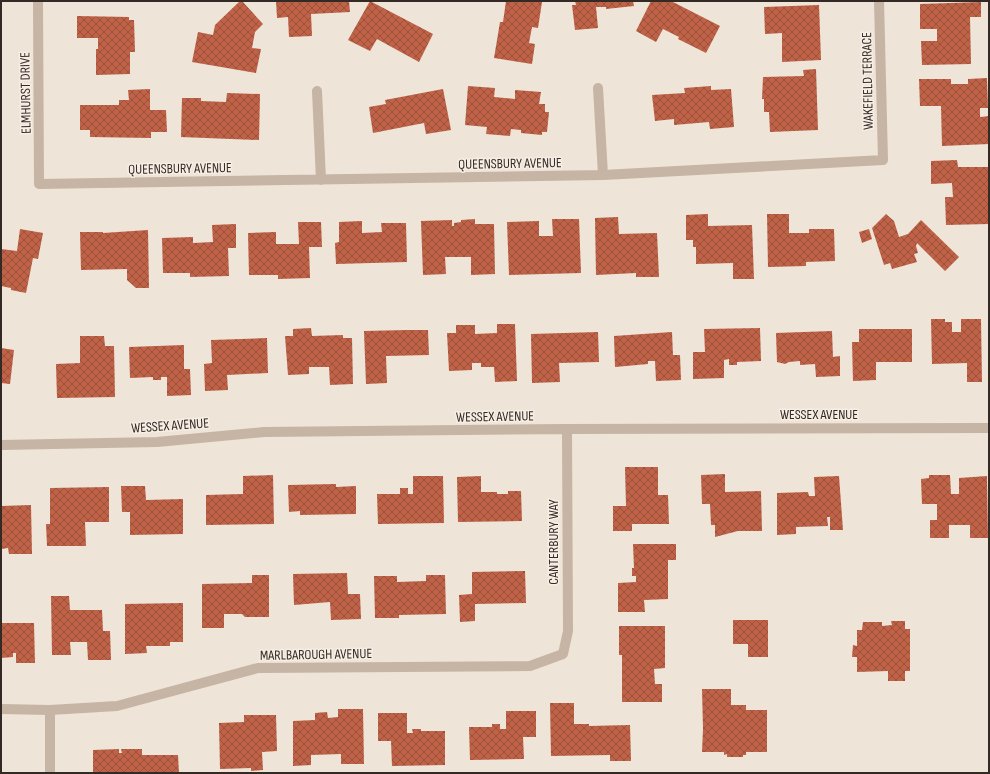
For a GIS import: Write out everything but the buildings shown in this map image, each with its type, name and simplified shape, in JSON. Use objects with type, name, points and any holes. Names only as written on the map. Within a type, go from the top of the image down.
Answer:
[{"type":"street","name":"ELMHURST DRIVE","points":[[38,1],[40,184]]},
{"type":"street","name":"WAKEFIELD TERRACE","points":[[879,1],[883,160]]},
{"type":"street","points":[[598,88],[603,175]]},
{"type":"street","points":[[317,91],[321,180]]},
{"type":"street","name":"QUEENSBURY AVENUE","points":[[40,184],[603,175],[883,160]]},
{"type":"street","name":"WESSEX AVENUE","points":[[1,445],[157,442],[264,432],[567,429],[989,428]]},
{"type":"street","name":"CANTERBURY WAY","points":[[563,654],[568,631],[567,429]]},
{"type":"street","name":"MARLBAROUGH AVENUE","points":[[1,709],[50,710],[117,706],[258,668],[530,666],[563,654]]},
{"type":"street","points":[[50,710],[50,773]]}]
